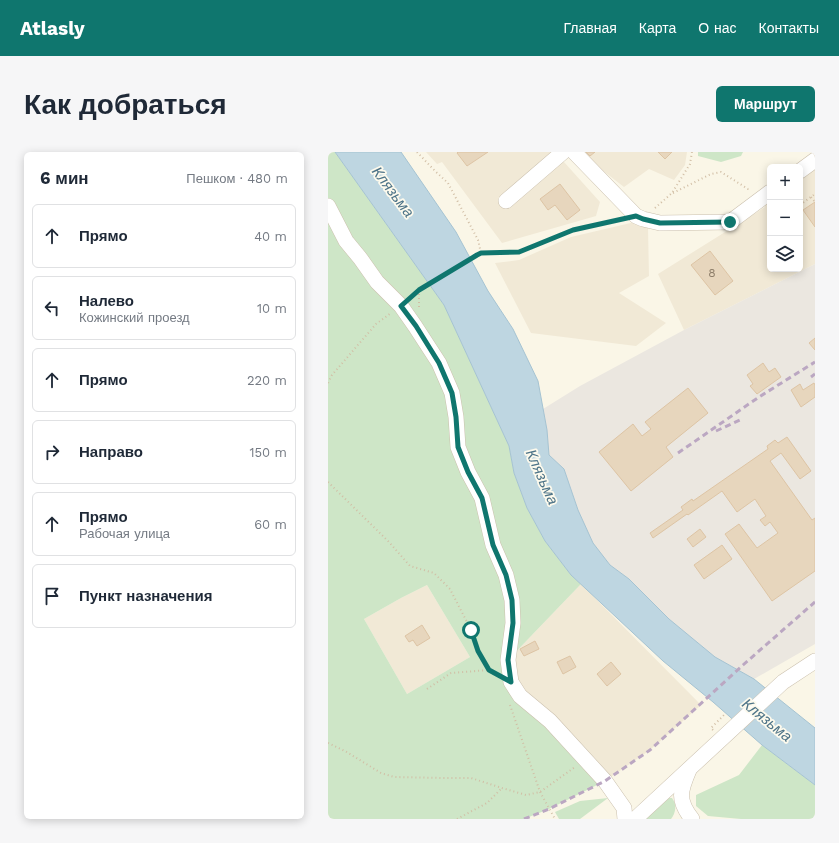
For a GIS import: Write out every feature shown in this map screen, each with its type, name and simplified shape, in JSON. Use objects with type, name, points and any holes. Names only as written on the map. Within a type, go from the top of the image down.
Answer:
[{"type":"street","points":[[506,201],[563,152]]},
{"type":"street","points":[[574,152],[636,216],[660,223],[730,222],[767,194]]},
{"type":"street","points":[[803,169],[815,160]]},
{"type":"street","points":[[328,206],[346,241],[377,282],[401,306],[416,326],[439,363],[452,393],[456,417],[458,447],[468,472],[482,498],[493,545],[506,575],[512,600],[513,623],[508,660],[511,682],[520,696],[550,721],[605,781],[624,808],[625,819]]},
{"type":"street","points":[[635,819],[783,682],[815,661]]},
{"type":"street","points":[[690,767],[682,786],[681,799],[685,810],[692,819]]},
{"type":"path","points":[[417,152],[448,183],[478,240],[481,253]]},
{"type":"path","points":[[328,383],[332,375],[376,324],[401,306],[419,290],[481,253],[519,252],[573,230],[636,216],[656,208],[672,193],[690,164],[692,152]]},
{"type":"path","points":[[672,193],[711,174],[721,172],[748,189],[755,190]]},
{"type":"path","points":[[803,203],[815,194]]},
{"type":"path","points":[[811,197],[815,202]]},
{"type":"path","points":[[328,482],[389,542],[410,566],[434,573],[450,589],[471,630],[478,651],[489,670],[511,682]]},
{"type":"path","points":[[427,689],[452,674],[489,670]]},
{"type":"path","points":[[510,705],[540,792],[555,819]]},
{"type":"path","points":[[713,726],[724,715]]},
{"type":"path","points":[[328,743],[345,751],[381,773],[394,777],[471,778],[526,795],[540,792],[578,764],[587,761]]},
{"type":"path","points":[[457,819],[487,803],[502,788]]},
{"type":"shaded area","points":[[426,152],[555,152],[600,202],[596,216],[502,243],[442,162],[437,164]]},
{"type":"shaded area","points":[[580,152],[687,152],[685,165],[674,180],[649,169],[624,187]]},
{"type":"shaded area","points":[[812,152],[815,152],[815,264],[803,270],[803,164],[796,164]]},
{"type":"shaded area","points":[[767,185],[767,272],[799,272],[684,330],[658,274],[765,207],[756,194]]},
{"type":"shaded area","points":[[635,222],[648,228],[649,276],[619,293],[666,323],[636,346],[531,333],[495,263],[519,260],[571,237]]},
{"type":"shaded area","points":[[815,264],[815,644],[754,679],[715,657],[669,619],[629,579],[610,565],[593,543],[578,510],[564,469],[549,455],[547,430],[543,409],[580,386],[684,330],[799,272],[803,272],[803,270]]},
{"type":"shaded area","points":[[581,584],[701,705],[650,750],[605,781],[520,696],[508,660]]},
{"type":"shaded area","points":[[427,585],[470,657],[407,694],[364,619]]},
{"type":"green space","points":[[328,152],[335,152],[444,305],[509,446],[514,473],[527,508],[545,541],[571,575],[581,584],[508,660],[511,682],[605,781],[549,809],[524,819],[328,819]],"holes":[[[427,585],[470,657],[407,694],[364,619]]]},
{"type":"green space","points":[[698,152],[743,152],[741,156],[721,162],[698,156]]},
{"type":"green space","points":[[762,745],[815,785],[815,819],[741,819],[708,816],[696,806],[696,795],[739,775]]},
{"type":"green space","points":[[608,798],[580,819],[559,819],[555,812],[580,801]]},
{"type":"green space","points":[[669,798],[674,800],[675,806],[675,811],[671,819],[645,819]]},
{"type":"water","name":"Клязьма","points":[[335,152],[401,152],[456,232],[488,291],[513,329],[538,381],[547,430],[549,455],[564,469],[578,510],[593,543],[610,565],[629,579],[669,619],[715,657],[754,679],[815,728],[815,785],[762,745],[663,661],[571,575],[545,541],[527,508],[514,473],[509,446],[444,305]]},
{"type":"building","points":[[488,152],[467,166],[457,153]]},
{"type":"building","points":[[586,152],[595,152],[590,156]]},
{"type":"building","points":[[658,152],[672,152],[665,159]]},
{"type":"building","points":[[560,184],[580,210],[567,220],[555,205],[548,210],[540,199]]},
{"type":"building","points":[[815,202],[815,227],[803,210]]},
{"type":"building","points":[[710,251],[733,281],[715,295],[691,265]]},
{"type":"building","points":[[815,338],[815,350],[809,343]]},
{"type":"building","points":[[763,363],[769,372],[775,368],[781,377],[757,394],[750,386],[753,384],[747,375]]},
{"type":"building","points":[[814,383],[815,397],[801,407],[791,390],[800,384],[803,390]]},
{"type":"building","points":[[688,388],[708,413],[666,447],[673,457],[631,491],[599,452],[633,424],[642,436],[651,429],[645,422]]},
{"type":"building","points":[[787,437],[811,471],[800,479],[781,453],[770,461],[812,520],[815,518],[815,571],[772,601],[725,534],[739,524],[757,548],[778,533],[770,522],[765,526],[760,520],[766,516],[755,499],[737,512],[722,491],[653,538],[650,533],[683,510],[681,507],[692,499],[693,501],[768,449],[767,446],[775,440],[778,443]]},
{"type":"building","points":[[700,529],[706,537],[693,547],[687,539]]},
{"type":"building","points":[[722,545],[732,559],[704,579],[694,565]]},
{"type":"building","points":[[422,625],[430,638],[417,646],[413,640],[409,642],[405,636]]},
{"type":"building","points":[[535,641],[539,649],[524,656],[520,649]]},
{"type":"building","points":[[570,656],[576,667],[563,674],[557,662]]},
{"type":"building","points":[[611,662],[621,674],[607,686],[597,674]]},
{"type":"railway","points":[[678,453],[759,397],[815,362]]},
{"type":"railway","points":[[811,377],[815,374]]},
{"type":"railway","points":[[716,431],[740,420]]},
{"type":"railway","points":[[524,819],[549,809],[605,781],[650,750],[815,602]]},
{"type":"route","points":[[471,630],[478,651],[489,670],[511,682],[508,660],[513,623],[512,600],[506,575],[493,545],[482,498],[468,472],[458,447],[456,417],[452,393],[439,363],[416,326],[401,306],[419,290],[481,253],[519,252],[573,230],[636,216],[660,223],[730,222]]}]
